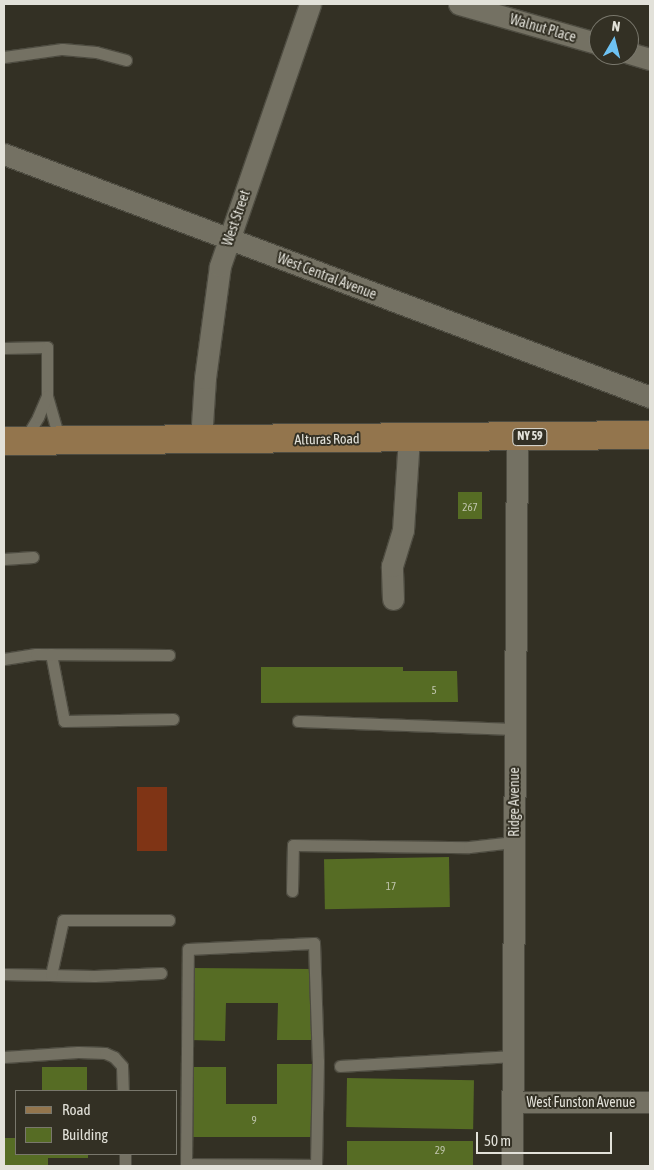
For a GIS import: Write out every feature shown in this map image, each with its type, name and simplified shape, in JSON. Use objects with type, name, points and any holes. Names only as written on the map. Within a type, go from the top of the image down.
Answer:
[{"type":"main road","name":"Alturas Road","points":[[14,441],[650,435]]},
{"type":"street","name":"West Street","points":[[201,440],[205,378],[214,297],[220,266],[310,4]]},
{"type":"street","name":"Walnut Place","points":[[459,4],[589,41]]},
{"type":"street","name":"West Central Avenue","points":[[4,154],[650,397]]},
{"type":"street","name":"Ridge Avenue","points":[[512,1166],[517,437]]},
{"type":"street","points":[[393,599],[392,566],[402,530],[409,438]]},
{"type":"street","name":"West Funston Avenue","points":[[513,1102],[650,1102]]},
{"type":"lane","points":[[4,56],[62,49],[96,52],[126,60]]},
{"type":"lane","points":[[4,348],[47,347],[47,396],[60,441]]},
{"type":"lane","points":[[14,441],[38,418],[47,396]]},
{"type":"lane","points":[[4,559],[33,557]]},
{"type":"lane","points":[[51,654],[64,721],[172,719]]},
{"type":"lane","points":[[4,659],[51,654],[169,655]]},
{"type":"lane","points":[[298,721],[515,729]]},
{"type":"lane","points":[[292,890],[293,845],[469,847],[514,842]]},
{"type":"lane","points":[[51,975],[64,920],[169,920]]},
{"type":"lane","points":[[314,943],[318,1061],[316,1166],[186,1165],[188,949],[314,943]]},
{"type":"lane","points":[[4,974],[161,973]]},
{"type":"lane","points":[[4,1057],[78,1052],[105,1053],[114,1057],[122,1066],[122,1090]]},
{"type":"lane","points":[[340,1066],[513,1056]]},
{"type":"shaded area","points":[[137,787],[167,787],[167,851],[137,851]]},
{"type":"building","points":[[458,492],[482,492],[482,519],[458,519]]},
{"type":"building","points":[[261,667],[403,667],[403,671],[457,671],[458,702],[261,703]]},
{"type":"building","points":[[449,857],[450,907],[325,909],[324,859]]},
{"type":"building","points":[[192,968],[312,969],[311,1040],[277,1040],[278,1003],[226,1003],[225,1041],[191,1040]]},
{"type":"building","points":[[277,1064],[312,1064],[312,1137],[191,1137],[191,1067],[226,1067],[226,1104],[277,1104]]},
{"type":"building","points":[[42,1067],[87,1067],[87,1090],[42,1090]]},
{"type":"building","points":[[347,1078],[474,1080],[473,1129],[346,1127]]},
{"type":"building","points":[[4,1138],[15,1138],[15,1155],[88,1155],[88,1158],[48,1158],[48,1166],[4,1166]]},
{"type":"building","points":[[347,1141],[473,1141],[473,1166],[347,1166]]}]
